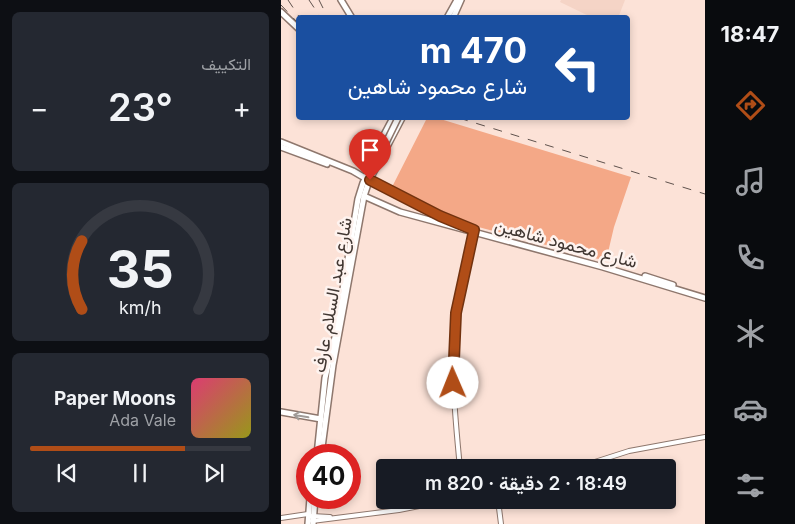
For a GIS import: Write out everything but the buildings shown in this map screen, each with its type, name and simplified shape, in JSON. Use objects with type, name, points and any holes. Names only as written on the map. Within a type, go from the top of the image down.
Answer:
[{"type":"main road","points":[[341,0],[350,15]]},
{"type":"main road","points":[[450,15],[457,0]]},
{"type":"main road","points":[[451,15],[461,0]]},
{"type":"main road","points":[[281,12],[296,26]]},
{"type":"main road","points":[[355,172],[361,174],[364,172],[387,128],[395,120]]},
{"type":"main road","points":[[366,180],[396,120]]},
{"type":"main road","name":"شارع عبد السلام عارف","points":[[318,444],[326,370],[335,336],[338,310],[366,180],[395,131],[397,120]]},
{"type":"main road","points":[[387,128],[395,131]]},
{"type":"main road","name":"شارع محمود شاهين","points":[[281,142],[474,231]]},
{"type":"main road","name":"شارع محمود شاهين","points":[[281,146],[289,147],[355,172],[366,180]]},
{"type":"main road","name":"شارع عبد السلام عارف","points":[[323,444],[333,365],[366,180]]},
{"type":"main road","name":"شارع محمود شاهين","points":[[364,196],[397,211],[534,246],[705,296]]},
{"type":"main road","points":[[431,219],[433,213]]},
{"type":"main road","points":[[326,370],[330,371],[333,365]]},
{"type":"main road","points":[[323,390],[328,378],[332,379]]},
{"type":"main road","points":[[281,412],[321,419]]},
{"type":"street","points":[[459,459],[453,394],[453,338],[456,313],[474,231]]},
{"type":"street","points":[[606,459],[629,452],[705,438]]},
{"type":"street","points":[[281,518],[310,520],[404,509]]},
{"type":"street","points":[[499,509],[501,524]]},
{"type":"shaded area","points":[[561,0],[625,0],[619,15],[587,15],[560,2]]},
{"type":"shaded area","points":[[426,120],[444,120],[631,177],[614,227],[606,261],[471,225],[392,187]]},
{"type":"railway","points":[[288,0],[298,15]]},
{"type":"railway","points":[[309,0],[319,15]]},
{"type":"railway","points":[[319,0],[326,15]]},
{"type":"railway","points":[[281,5],[296,21]]},
{"type":"railway","points":[[465,120],[705,194]]},
{"type":"route","points":[[370,180],[450,221],[474,230],[456,313],[453,338],[453,383]]}]
